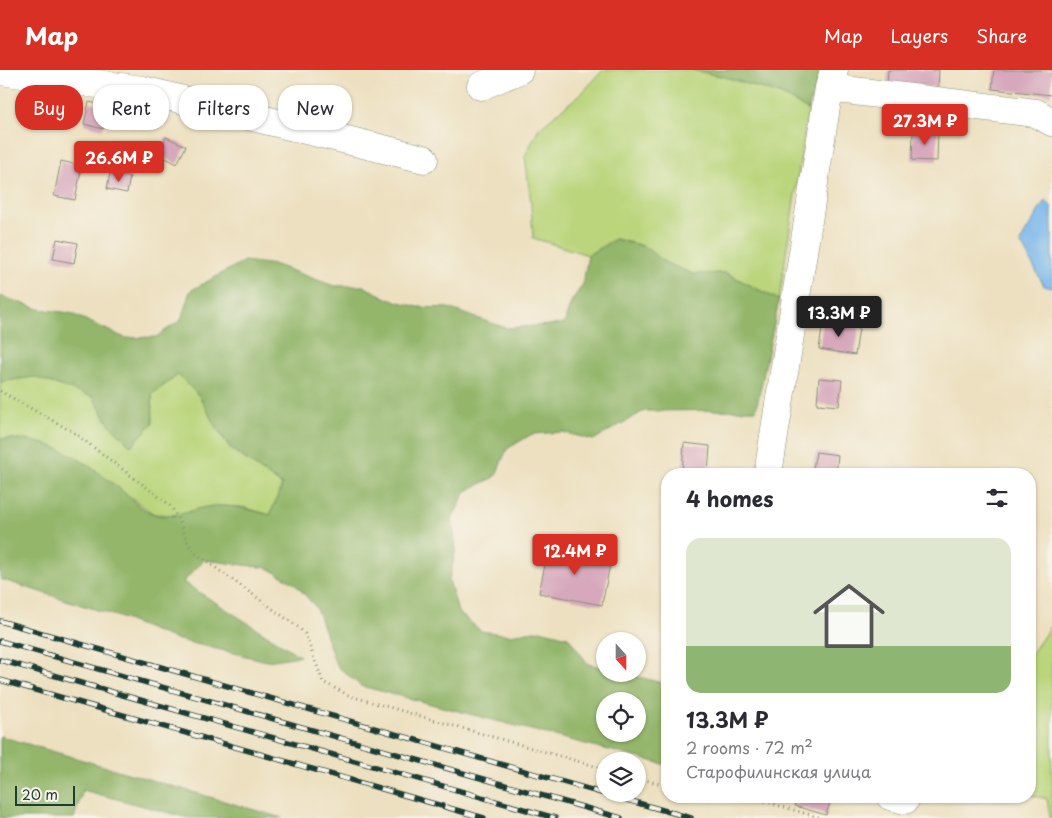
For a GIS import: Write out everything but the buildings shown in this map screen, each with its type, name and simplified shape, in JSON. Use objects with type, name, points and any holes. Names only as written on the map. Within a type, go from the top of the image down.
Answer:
[{"type":"street","points":[[481,86],[519,70]]},
{"type":"street","points":[[0,71],[143,90],[424,159]]},
{"type":"street","points":[[769,468],[832,79],[1036,113],[1052,122]]},
{"type":"path","points":[[0,391],[73,432],[174,509],[183,536],[195,553],[305,634],[319,673],[324,682],[332,688],[350,696],[596,766]]},
{"type":"path","points":[[646,780],[661,784]]},
{"type":"path","points":[[770,803],[821,818]]},
{"type":"green space","points":[[603,70],[692,70],[725,77],[782,95],[808,110],[779,300],[726,273],[693,274],[666,263],[643,246],[615,239],[588,255],[533,238],[525,156],[539,128],[583,92]]},
{"type":"green space","points":[[692,70],[821,70],[808,110],[782,95],[725,77]]},
{"type":"green space","points":[[615,239],[643,246],[666,263],[693,274],[726,273],[779,300],[756,410],[644,411],[593,440],[563,432],[532,434],[507,449],[495,477],[466,491],[452,519],[456,549],[449,580],[458,612],[481,631],[510,635],[540,630],[568,637],[588,664],[596,666],[596,682],[646,682],[646,679],[661,683],[661,763],[646,760],[646,752],[617,752],[361,686],[336,665],[316,607],[294,583],[268,568],[204,560],[183,582],[300,656],[267,661],[175,639],[116,616],[0,579],[0,439],[36,442],[65,452],[120,489],[145,510],[162,516],[177,515],[214,506],[242,508],[270,515],[282,485],[231,449],[214,424],[200,397],[178,375],[152,394],[153,423],[131,446],[109,424],[93,397],[34,377],[0,382],[0,296],[39,309],[70,313],[125,338],[156,337],[181,320],[190,291],[244,261],[276,265],[334,286],[363,286],[389,299],[418,307],[448,308],[506,328],[564,324],[571,302],[583,284],[588,255]]},
{"type":"green space","points":[[178,375],[200,397],[214,424],[231,449],[282,485],[270,515],[243,507],[212,506],[183,515],[154,514],[129,496],[20,439],[0,439],[0,382],[34,376],[93,397],[109,424],[153,423],[152,394]]},
{"type":"green space","points":[[1052,624],[1052,818],[1050,818],[1047,799],[1036,796],[1036,647]]},
{"type":"green space","points":[[0,736],[282,818],[188,818],[83,790],[74,818],[0,818]]},
{"type":"water","points":[[1045,200],[1052,207],[1052,288],[1044,286],[1020,242]]},
{"type":"railway","points":[[0,621],[596,791]]},
{"type":"railway","points":[[0,641],[621,818]]},
{"type":"railway","points":[[0,660],[555,818]]},
{"type":"railway","points":[[0,680],[484,818]]},
{"type":"railway","points":[[634,802],[691,818]]}]
